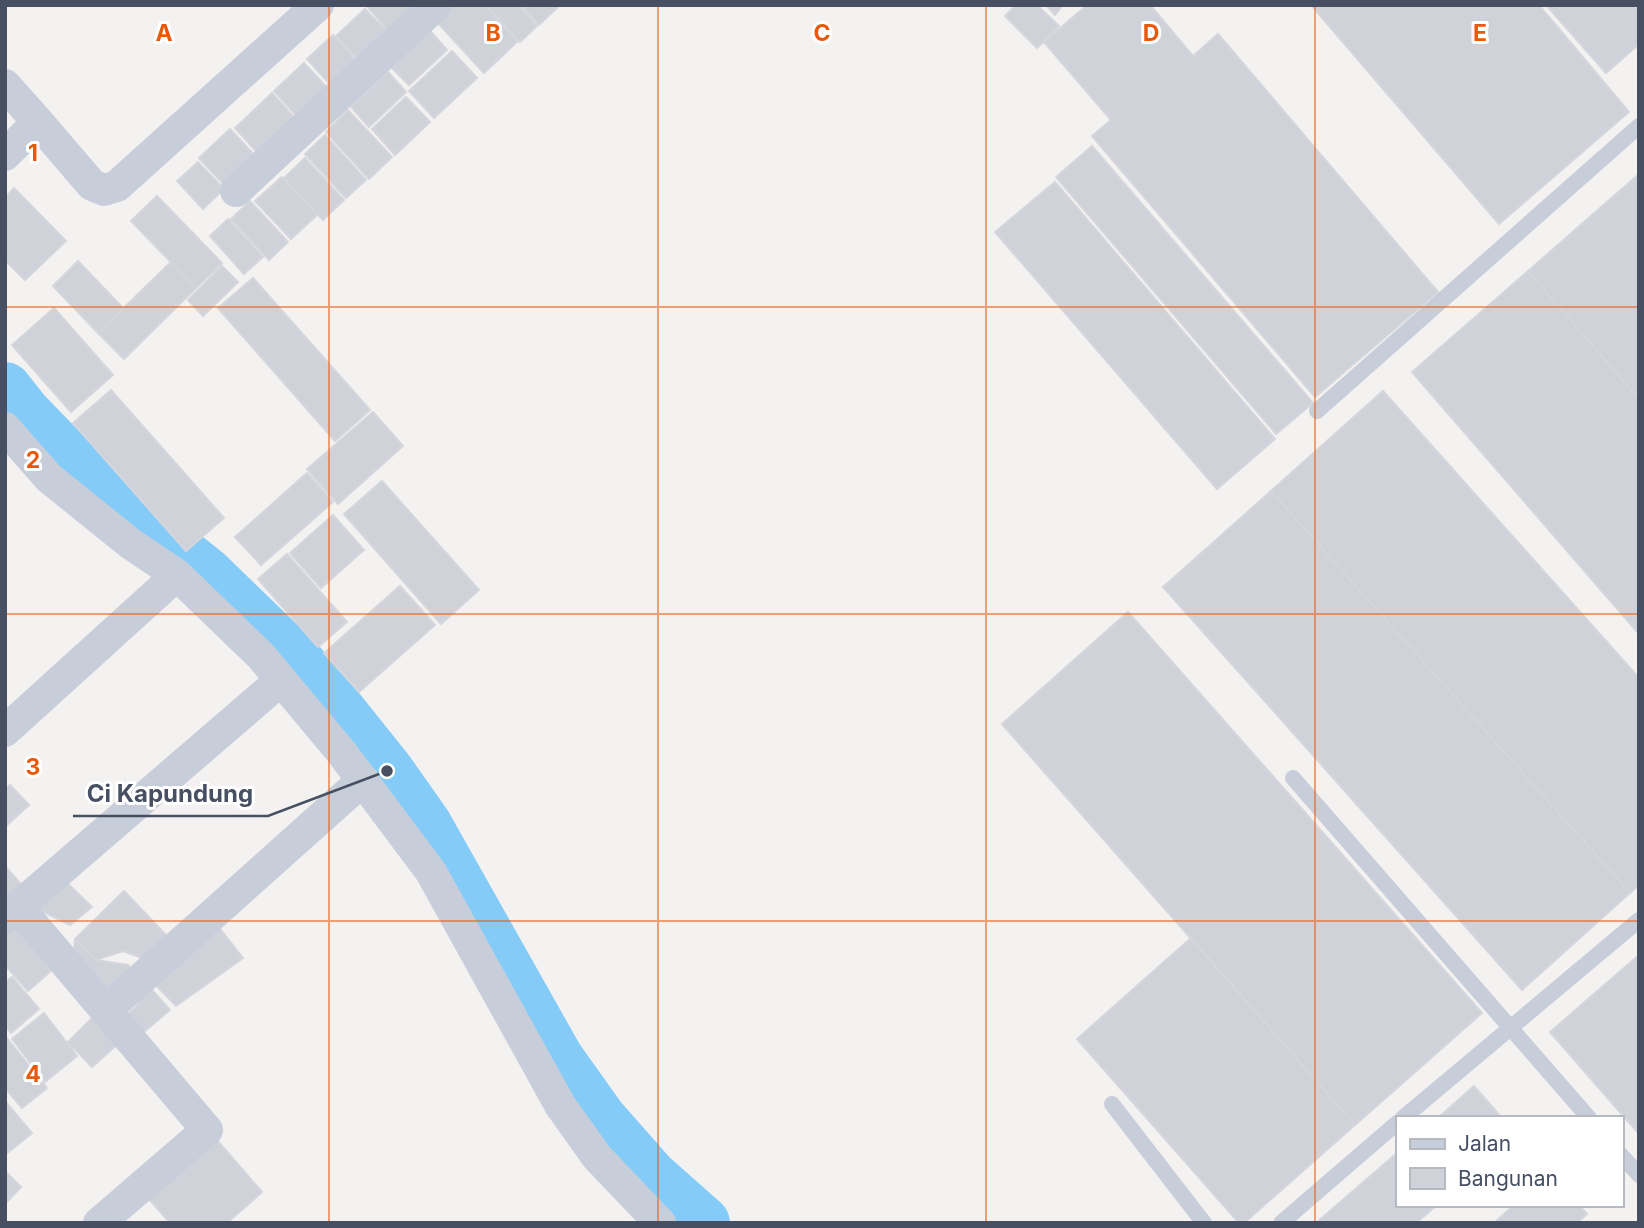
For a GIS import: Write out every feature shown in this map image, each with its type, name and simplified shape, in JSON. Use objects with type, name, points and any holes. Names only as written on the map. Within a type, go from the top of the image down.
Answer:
[{"type":"street","points":[[5,85],[92,185],[104,190],[117,186],[318,5]]},
{"type":"street","points":[[236,191],[436,5]]},
{"type":"street","points":[[5,155],[38,122]]},
{"type":"street","points":[[5,428],[49,478],[131,544],[177,575],[261,656],[281,680],[363,780],[431,872],[560,1105],[597,1157],[660,1223]]},
{"type":"street","points":[[5,732],[177,575]]},
{"type":"street","points":[[99,1223],[207,1130],[106,1010],[12,913],[281,680]]},
{"type":"street","points":[[106,1010],[363,780]]},
{"type":"lane","points":[[1317,411],[1639,126]]},
{"type":"lane","points":[[1293,778],[1587,1116]]},
{"type":"lane","points":[[1405,1116],[1639,920]]},
{"type":"lane","points":[[1112,1104],[1204,1223]]},
{"type":"lane","points":[[1281,1223],[1396,1124]]},
{"type":"lane","points":[[1623,1157],[1639,1175]]},
{"type":"building","points":[[366,5],[428,5],[394,37]]},
{"type":"building","points":[[451,5],[484,5],[518,41],[484,73],[435,20]]},
{"type":"building","points":[[486,5],[518,5],[537,26],[520,42]]},
{"type":"building","points":[[521,5],[560,5],[539,25]]},
{"type":"building","points":[[1016,5],[1037,5],[1059,26],[1037,48],[1005,16]]},
{"type":"building","points":[[1046,5],[1063,5],[1055,15]]},
{"type":"building","points":[[1087,5],[1150,5],[1193,56],[1218,34],[1438,292],[1315,397],[1092,136],[1111,120],[1044,42]]},
{"type":"building","points":[[1311,5],[1539,5],[1629,112],[1499,224]]},
{"type":"building","points":[[1546,5],[1635,5],[1639,10],[1639,44],[1606,73]]},
{"type":"building","points":[[365,9],[393,38],[364,65],[336,36]]},
{"type":"building","points":[[426,26],[447,50],[409,85],[387,63]]},
{"type":"building","points":[[333,35],[363,68],[337,92],[307,59]]},
{"type":"building","points":[[452,51],[477,78],[434,118],[409,91]]},
{"type":"building","points":[[304,63],[334,95],[303,123],[274,91]]},
{"type":"building","points":[[388,72],[406,92],[369,127],[351,107]]},
{"type":"building","points":[[272,93],[302,126],[264,160],[235,128]]},
{"type":"building","points":[[406,97],[430,122],[395,155],[372,129]]},
{"type":"building","points":[[348,110],[392,157],[369,179],[326,132]]},
{"type":"building","points":[[230,129],[259,160],[228,189],[199,158]]},
{"type":"building","points":[[325,135],[366,180],[346,198],[305,154]]},
{"type":"building","points":[[1092,146],[1313,403],[1276,434],[1056,177]]},
{"type":"building","points":[[305,158],[344,200],[323,220],[284,178]]},
{"type":"building","points":[[198,162],[224,189],[203,209],[177,181]]},
{"type":"building","points":[[1639,174],[1639,399],[1528,271]]},
{"type":"building","points":[[282,177],[317,215],[291,239],[255,201]]},
{"type":"building","points":[[1055,182],[1275,439],[1217,489],[995,232]]},
{"type":"building","points":[[14,188],[66,241],[25,280],[5,260],[5,198]]},
{"type":"building","points":[[157,196],[222,263],[196,288],[131,221]]},
{"type":"building","points":[[250,201],[288,242],[269,260],[231,219]]},
{"type":"building","points":[[228,219],[263,257],[244,274],[210,236]]},
{"type":"building","points":[[78,261],[123,308],[98,333],[53,286]]},
{"type":"building","points":[[171,262],[196,288],[124,359],[98,333]]},
{"type":"building","points":[[222,266],[238,282],[203,316],[188,300]]},
{"type":"building","points":[[1528,271],[1639,399],[1639,634],[1412,372]]},
{"type":"building","points":[[253,278],[370,410],[335,441],[218,308]]},
{"type":"building","points":[[54,308],[113,375],[71,412],[12,345]]},
{"type":"building","points":[[111,390],[224,518],[186,551],[73,423]]},
{"type":"building","points":[[1383,391],[1639,678],[1639,885],[1630,893],[1271,491]]},
{"type":"building","points":[[373,412],[403,446],[338,504],[307,469]]},
{"type":"building","points":[[307,473],[333,502],[261,565],[235,537]]},
{"type":"building","points":[[382,481],[479,590],[441,624],[344,514]]},
{"type":"building","points":[[1271,491],[1630,893],[1522,990],[1163,587]]},
{"type":"building","points":[[333,515],[364,550],[321,588],[290,553]]},
{"type":"building","points":[[287,554],[347,622],[318,647],[258,579]]},
{"type":"building","points":[[400,586],[435,625],[359,692],[324,653]]},
{"type":"building","points":[[1128,612],[1482,1013],[1355,1125],[1002,724]]},
{"type":"building","points":[[10,785],[29,805],[5,827],[5,789]]},
{"type":"building","points":[[5,866],[27,891],[5,910]]},
{"type":"building","points":[[64,880],[92,907],[70,925],[35,908]]},
{"type":"building","points":[[124,891],[168,937],[145,959],[123,951],[96,960],[75,939]]},
{"type":"building","points":[[16,912],[61,962],[28,991],[5,965],[5,923]]},
{"type":"building","points":[[218,926],[243,958],[176,1006],[150,979]]},
{"type":"building","points":[[1191,938],[1355,1125],[1244,1223],[1239,1223],[1077,1039]]},
{"type":"building","points":[[75,939],[96,960],[128,965],[136,974],[103,998],[73,959]]},
{"type":"building","points":[[1639,955],[1639,1134],[1550,1032]]},
{"type":"building","points":[[12,977],[39,1009],[11,1033],[5,1026],[5,982]]},
{"type":"building","points":[[146,983],[170,1010],[139,1036],[123,1018],[139,1004],[131,995]]},
{"type":"building","points":[[44,1013],[77,1056],[45,1082],[12,1039]]},
{"type":"building","points":[[96,1014],[121,1041],[92,1067],[68,1042]]},
{"type":"building","points":[[7,1038],[47,1088],[22,1108],[5,1088]]},
{"type":"building","points":[[1474,1086],[1500,1116],[1440,1116]]},
{"type":"building","points":[[5,1101],[32,1133],[5,1155]]},
{"type":"building","points":[[210,1132],[262,1192],[227,1223],[170,1223],[142,1191]]},
{"type":"building","points":[[1396,1154],[1396,1207],[1435,1207],[1416,1223],[1316,1223]]},
{"type":"building","points":[[5,1171],[21,1187],[5,1204]]},
{"type":"building","points":[[1512,1207],[1581,1207],[1587,1214],[1577,1223],[1494,1223]]},
{"type":"waterway","points":[[5,389],[24,413],[91,482],[205,573],[299,664],[339,711],[387,771],[425,825],[557,1059],[599,1118],[651,1177],[703,1223]]},
{"type":"place","name":"Ci Kapundung","points":[[387,771]]}]
